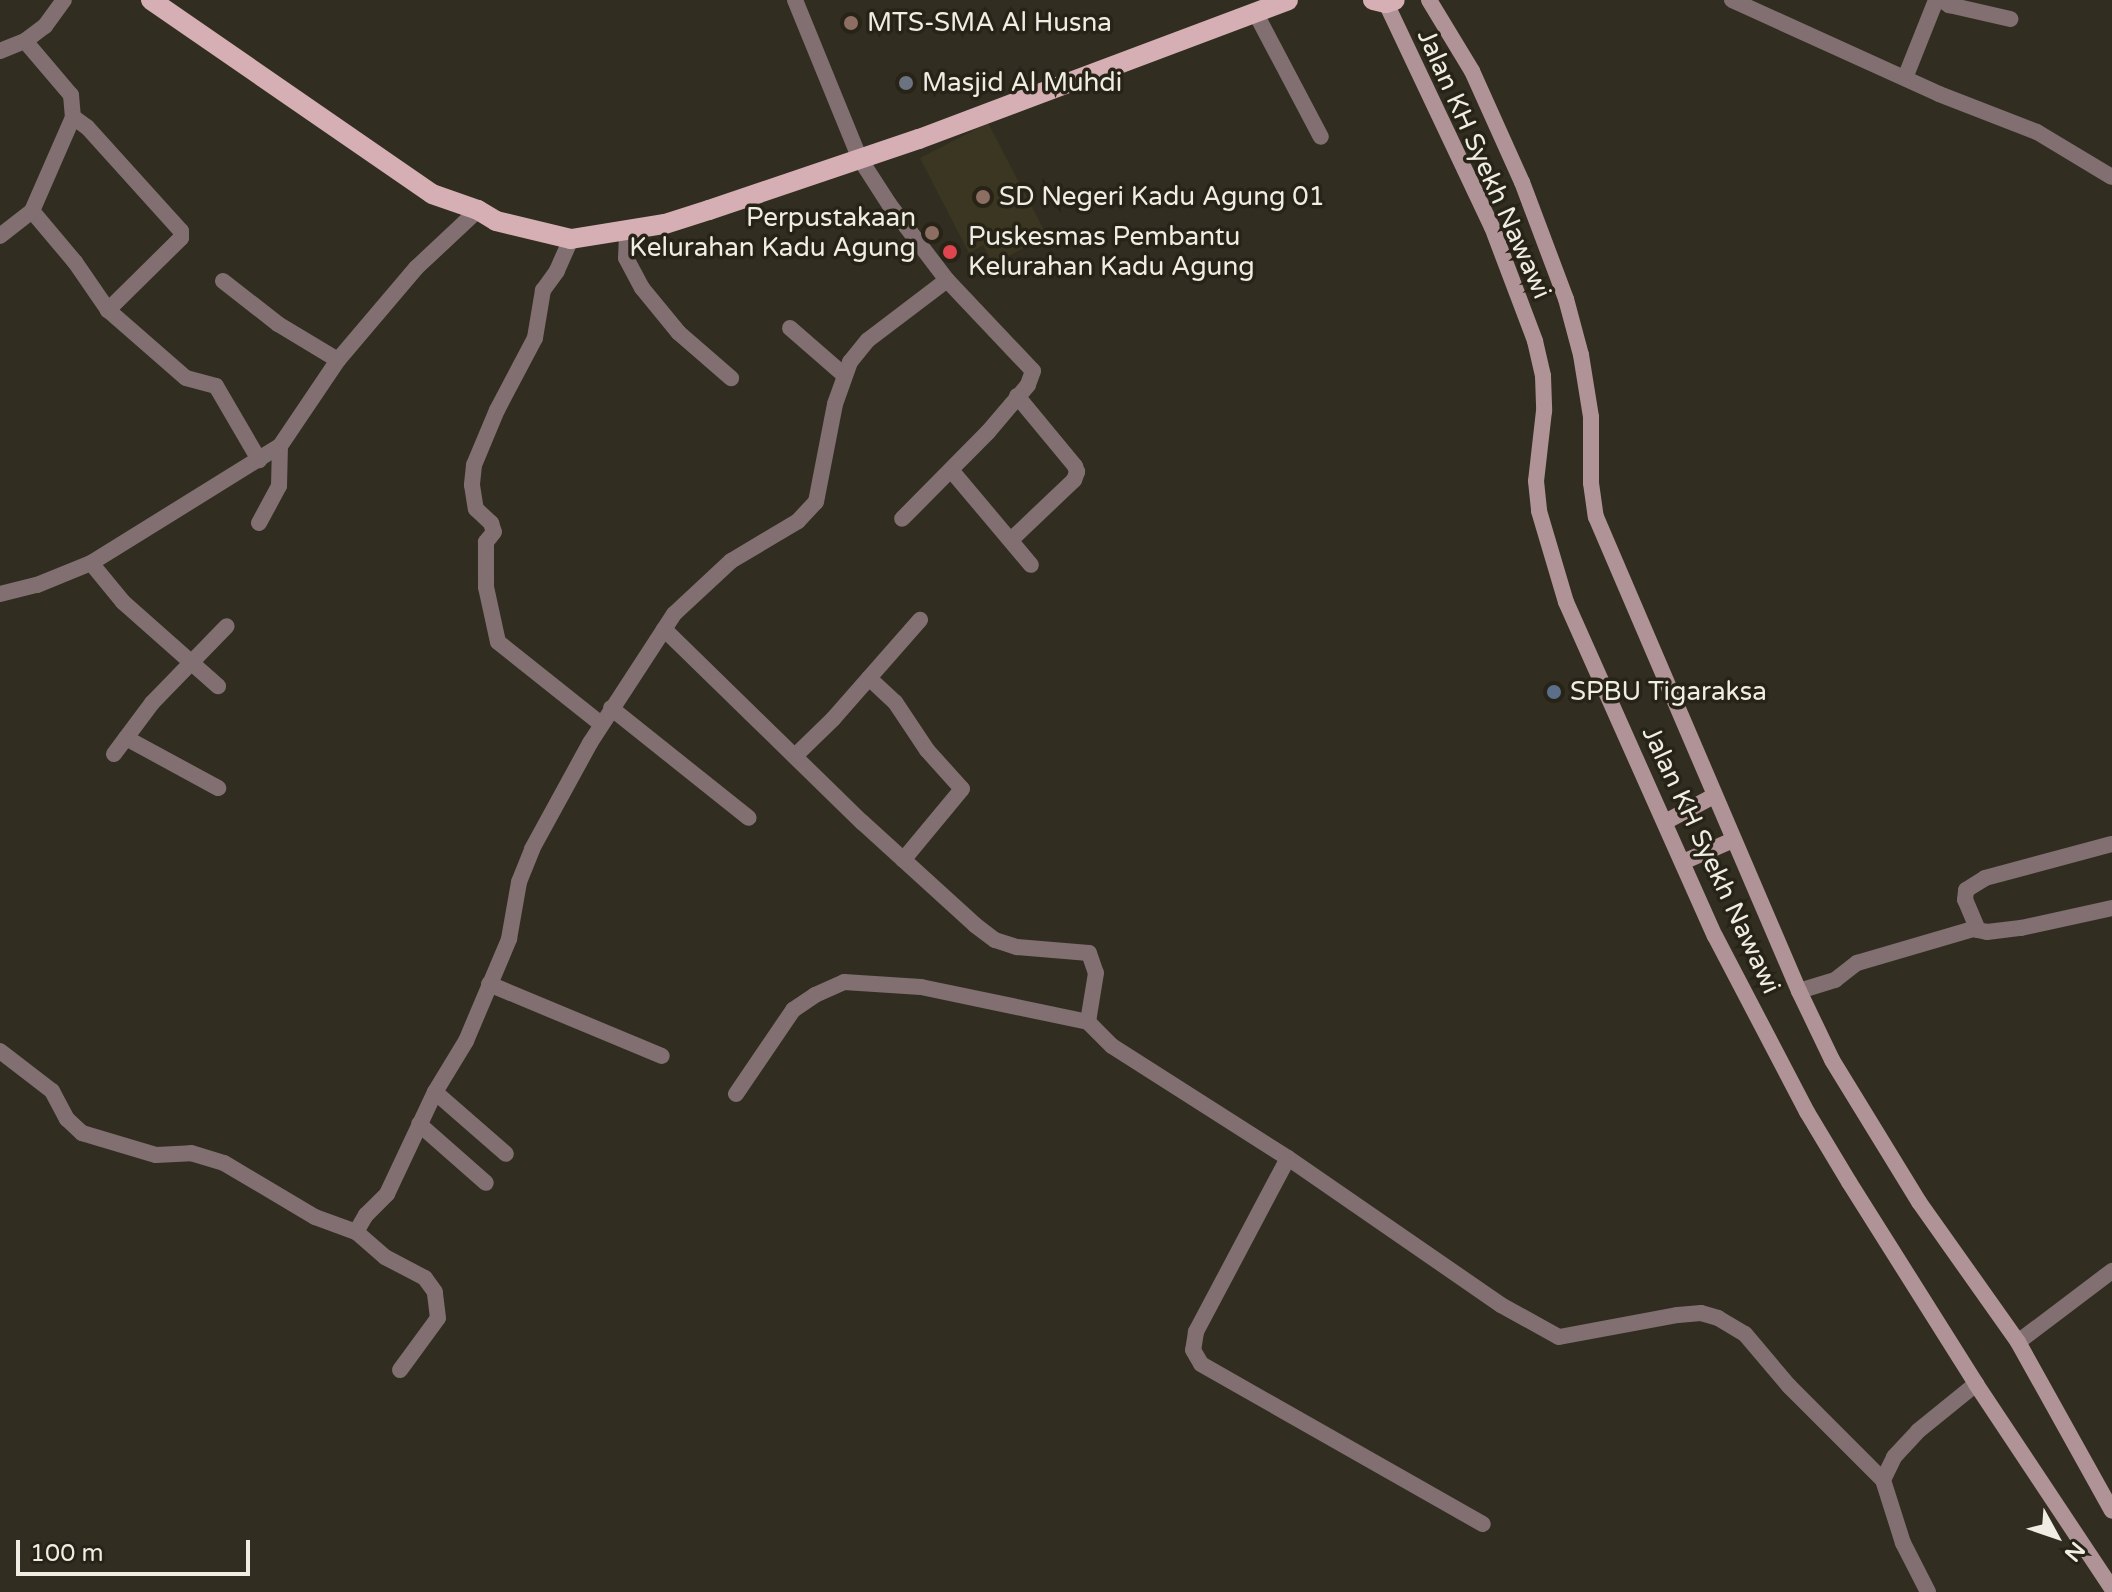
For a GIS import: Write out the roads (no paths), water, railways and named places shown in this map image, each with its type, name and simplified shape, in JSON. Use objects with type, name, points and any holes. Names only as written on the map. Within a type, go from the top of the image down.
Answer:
[{"type":"main road","points":[[151,0],[432,194],[478,210],[496,221],[571,239],[665,224],[860,159],[1288,0]]},
{"type":"main road","name":"Jalan KH Syekh Nawawi","points":[[1429,0],[1472,71],[1522,182],[1566,299],[1581,355],[1591,417],[1591,483],[1596,517],[1799,991],[1832,1060],[1919,1202],[2018,1342],[2112,1511]]},
{"type":"main road","name":"Jalan KH Syekh Nawawi","points":[[1385,1],[1492,227],[1535,341],[1543,376],[1544,411],[1536,481],[1546,539],[1566,602],[1715,936],[1807,1112],[1976,1384],[2112,1589]]},
{"type":"main road","points":[[1665,822],[1714,796]]},
{"type":"main road","points":[[1683,862],[1733,840]]},
{"type":"street","points":[[0,51],[25,41],[45,26],[64,0]]},
{"type":"street","points":[[795,0],[860,159],[889,204],[947,280],[1033,371],[1028,385],[902,519]]},
{"type":"street","points":[[1732,0],[1905,78],[2037,132],[2112,177]]},
{"type":"street","points":[[1905,78],[1936,0]]},
{"type":"street","points":[[1942,0],[1949,5],[2010,19]]},
{"type":"street","points":[[1255,12],[1321,137]]},
{"type":"street","points":[[0,236],[32,211],[73,117],[71,95],[25,41]]},
{"type":"street","points":[[73,117],[87,127],[181,231],[181,238],[108,310]]},
{"type":"street","points":[[0,594],[37,585],[91,563],[280,446],[338,360],[416,268],[478,210]]},
{"type":"street","points":[[32,211],[75,262],[108,310],[186,378],[216,386],[259,460]]},
{"type":"street","points":[[627,232],[626,258],[642,288],[679,333],[731,378]]},
{"type":"street","points":[[571,239],[557,271],[543,290],[537,310],[535,338],[497,410],[474,465],[472,485],[476,509],[491,523],[494,532],[486,542],[486,587],[498,642],[601,724]]},
{"type":"street","points":[[356,1232],[366,1215],[387,1194],[435,1092],[466,1041],[509,939],[519,882],[532,849],[601,724],[664,629],[701,585],[731,561],[798,521],[816,502],[843,374],[868,340],[947,280]]},
{"type":"street","points":[[223,281],[278,324],[338,360]]},
{"type":"street","points":[[790,328],[843,374]]},
{"type":"street","points":[[1017,396],[1077,472],[1074,480],[1012,539],[1011,544],[1031,565]]},
{"type":"street","points":[[259,523],[279,486],[280,446]]},
{"type":"street","points":[[951,470],[1012,539]]},
{"type":"street","points":[[91,563],[123,602],[218,686]]},
{"type":"street","points":[[796,755],[920,620]]},
{"type":"street","points":[[114,754],[152,703],[227,626]]},
{"type":"street","points":[[664,629],[903,860],[995,940],[1017,947],[1089,953],[1096,973],[1088,1022]]},
{"type":"street","points":[[869,678],[895,702],[927,750],[962,789],[903,860]]},
{"type":"street","points":[[611,708],[749,818]]},
{"type":"street","points":[[126,738],[218,788]]},
{"type":"street","points":[[1978,930],[1965,900],[1966,890],[1985,878],[2112,844]]},
{"type":"street","points":[[1799,991],[1835,980],[1857,963],[1978,930],[2021,928],[2112,908]]},
{"type":"street","points":[[736,1094],[793,1010],[815,995],[844,982],[921,987],[1088,1022],[1112,1046],[1288,1158],[1501,1305],[1559,1337],[1701,1313],[1718,1318],[1745,1334],[1789,1386],[1883,1480],[1903,1543],[1928,1592]]},
{"type":"street","points":[[489,984],[662,1056]]},
{"type":"street","points":[[0,1051],[52,1091],[67,1119],[82,1133],[156,1155],[191,1153],[224,1163],[315,1217],[356,1232],[385,1257],[425,1278],[435,1292],[438,1318],[400,1370]]},
{"type":"street","points":[[435,1092],[506,1154]]},
{"type":"street","points":[[419,1124],[486,1183]]},
{"type":"street","points":[[1288,1158],[1196,1332],[1193,1350],[1201,1364],[1483,1524]]},
{"type":"street","points":[[2018,1342],[2112,1271]]},
{"type":"street","points":[[1883,1480],[1894,1457],[1918,1431],[1976,1384]]},
{"type":"place","name":"MTS-SMA Al Husna","points":[[851,23]]},
{"type":"place","name":"Masjid Al Muhdi","points":[[906,83]]},
{"type":"place","name":"SD Negeri Kadu Agung 01","points":[[983,197]]},
{"type":"place","name":"Perpustakaan Kelurahan Kadu Agung","points":[[932,233]]},
{"type":"place","name":"Puskesmas Pembantu Kelurahan Kadu Agung","points":[[950,252]]},
{"type":"place","name":"SPBU Tigaraksa","points":[[1554,692]]}]
